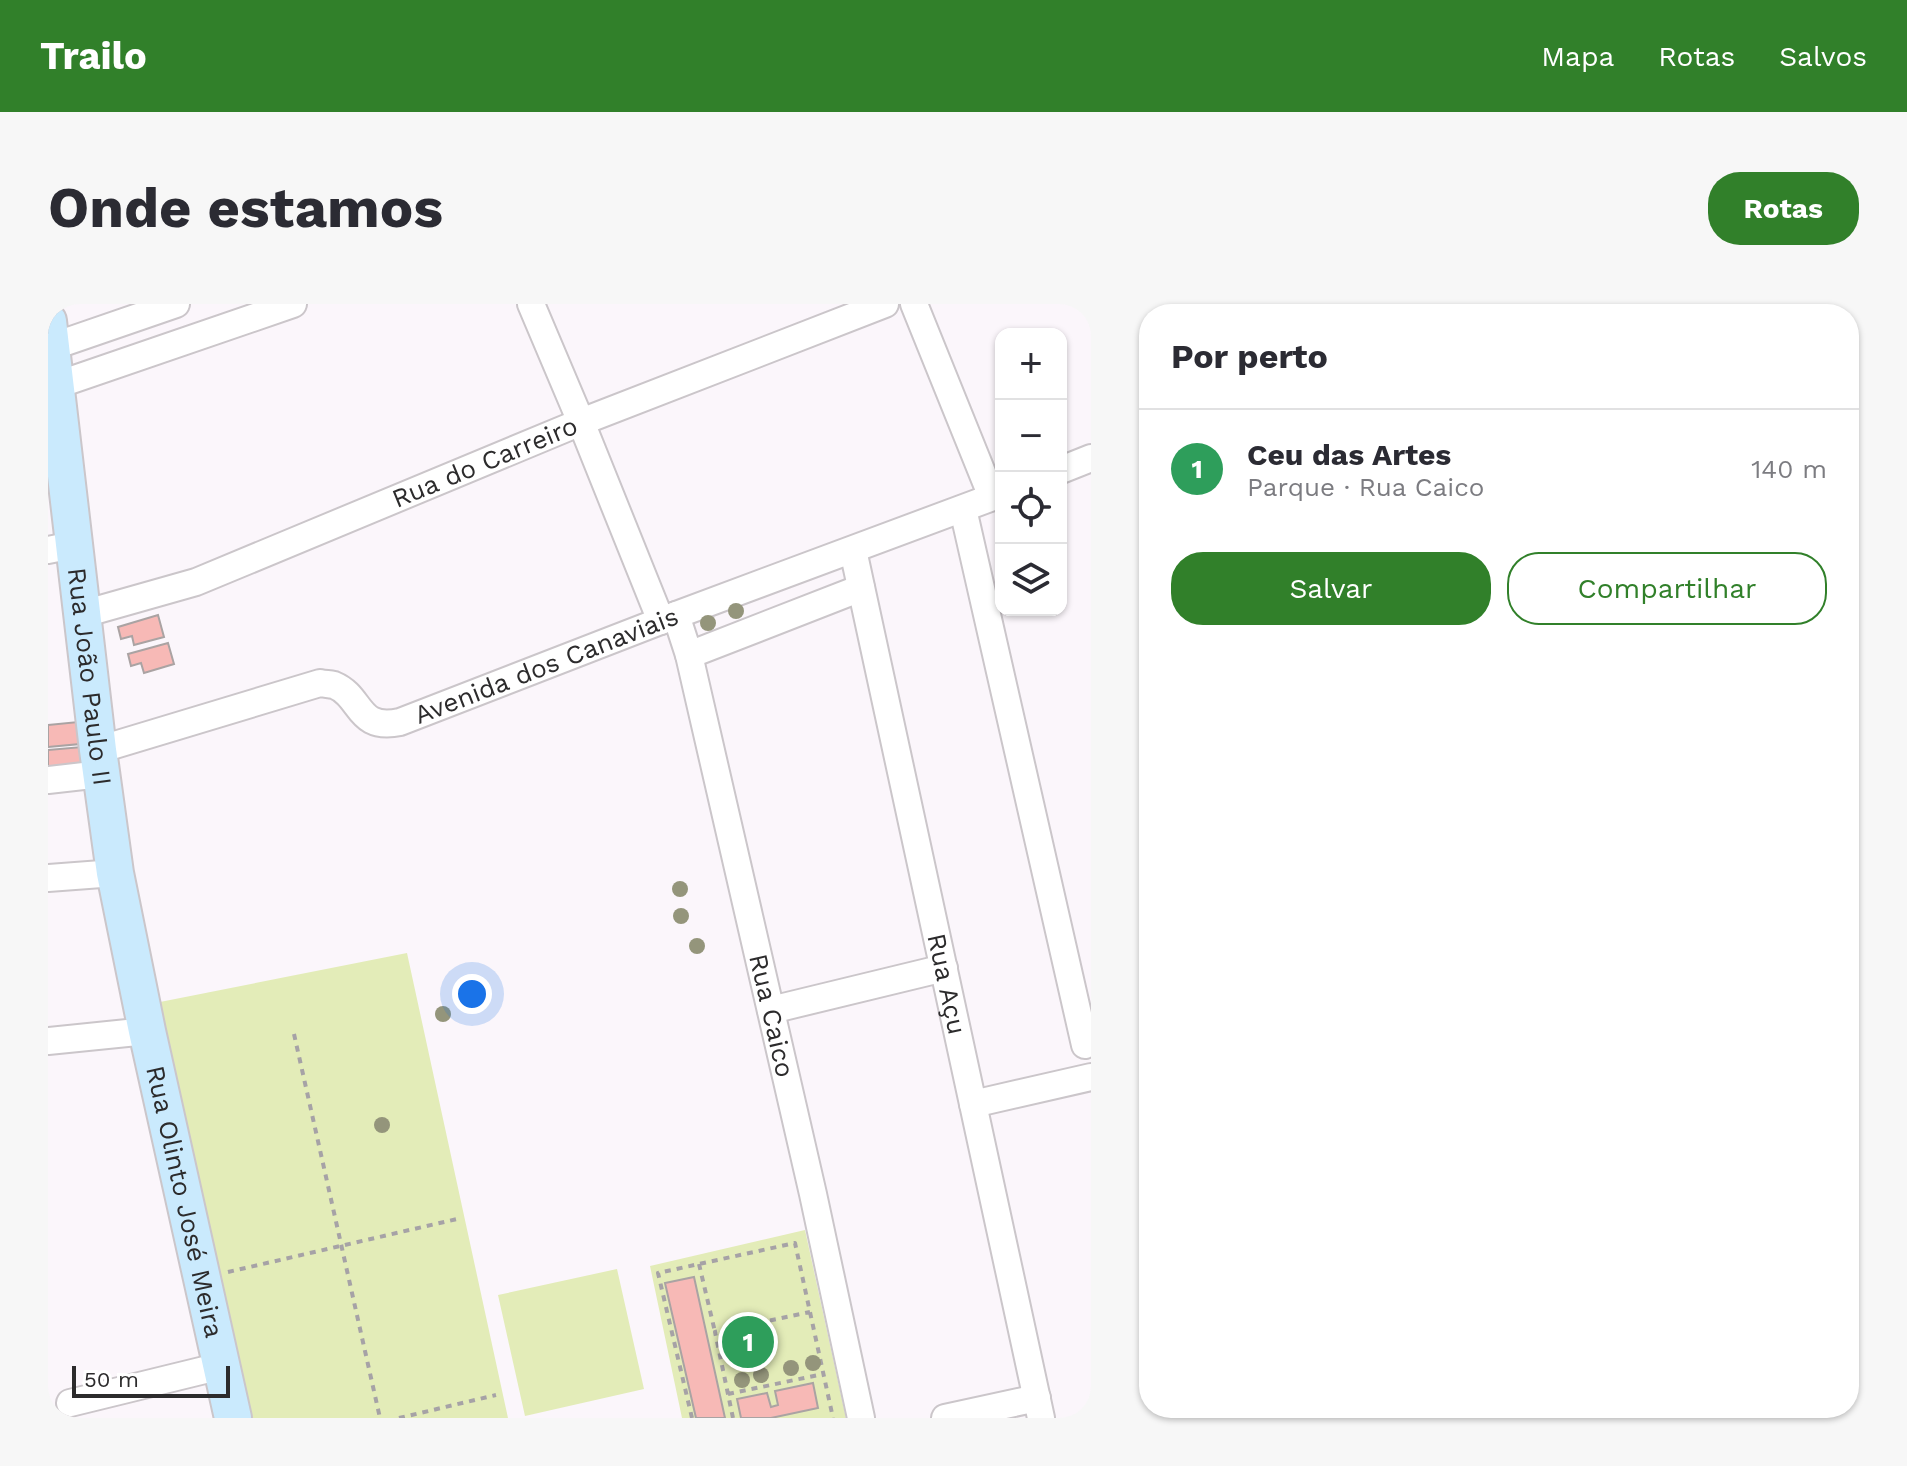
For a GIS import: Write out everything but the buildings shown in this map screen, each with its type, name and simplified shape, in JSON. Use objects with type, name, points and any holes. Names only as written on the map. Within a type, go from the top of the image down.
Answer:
[{"type":"street","points":[[50,334],[176,304]]},
{"type":"street","points":[[54,392],[293,304]]},
{"type":"street","name":"Rua Caico","points":[[531,304],[668,618],[689,655],[813,1194],[861,1418]]},
{"type":"street","name":"Rua do Carreiro","points":[[83,614],[196,582],[581,422],[885,304]]},
{"type":"street","points":[[914,304],[995,494]]},
{"type":"street","name":"Rua João Paulo II","points":[[50,334],[60,548],[83,614],[115,873],[147,1031]]},
{"type":"street","points":[[1067,468],[1091,458]]},
{"type":"street","name":"Avenida dos Canaviais","points":[[99,762],[320,683],[335,686],[346,694],[367,718],[384,726],[400,722],[995,496]]},
{"type":"street","points":[[963,509],[1085,1045]]},
{"type":"street","name":"Rua Açu","points":[[853,550],[1039,1408]]},
{"type":"street","points":[[689,655],[861,588]]},
{"type":"street","points":[[48,780],[99,762]]},
{"type":"street","points":[[48,878],[115,873]]},
{"type":"street","points":[[771,1010],[944,968]]},
{"type":"street","points":[[48,1041],[147,1031]]},
{"type":"street","name":"Rua Olinto José Meira","points":[[147,1031],[233,1418]]},
{"type":"street","points":[[973,1104],[1091,1077]]},
{"type":"street","points":[[70,1403],[221,1366]]},
{"type":"street","points":[[945,1418],[1039,1408]]},
{"type":"path","points":[[294,1034],[380,1418]]},
{"type":"path","points":[[202,1278],[457,1219]]},
{"type":"path","points":[[692,1418],[658,1273],[795,1243],[833,1418]]},
{"type":"path","points":[[699,1264],[733,1418]]},
{"type":"path","points":[[715,1332],[810,1312]]},
{"type":"path","points":[[728,1394],[823,1374]]},
{"type":"path","points":[[399,1418],[496,1395]]},
{"type":"green space","points":[[407,953],[508,1418],[251,1418],[160,1002]]},
{"type":"green space","points":[[805,1230],[846,1418],[682,1418],[650,1266]]},
{"type":"green space","points":[[617,1269],[644,1389],[525,1416],[498,1295]]},
{"type":"place","name":"Ceu das Artes","points":[[748,1342]]}]
